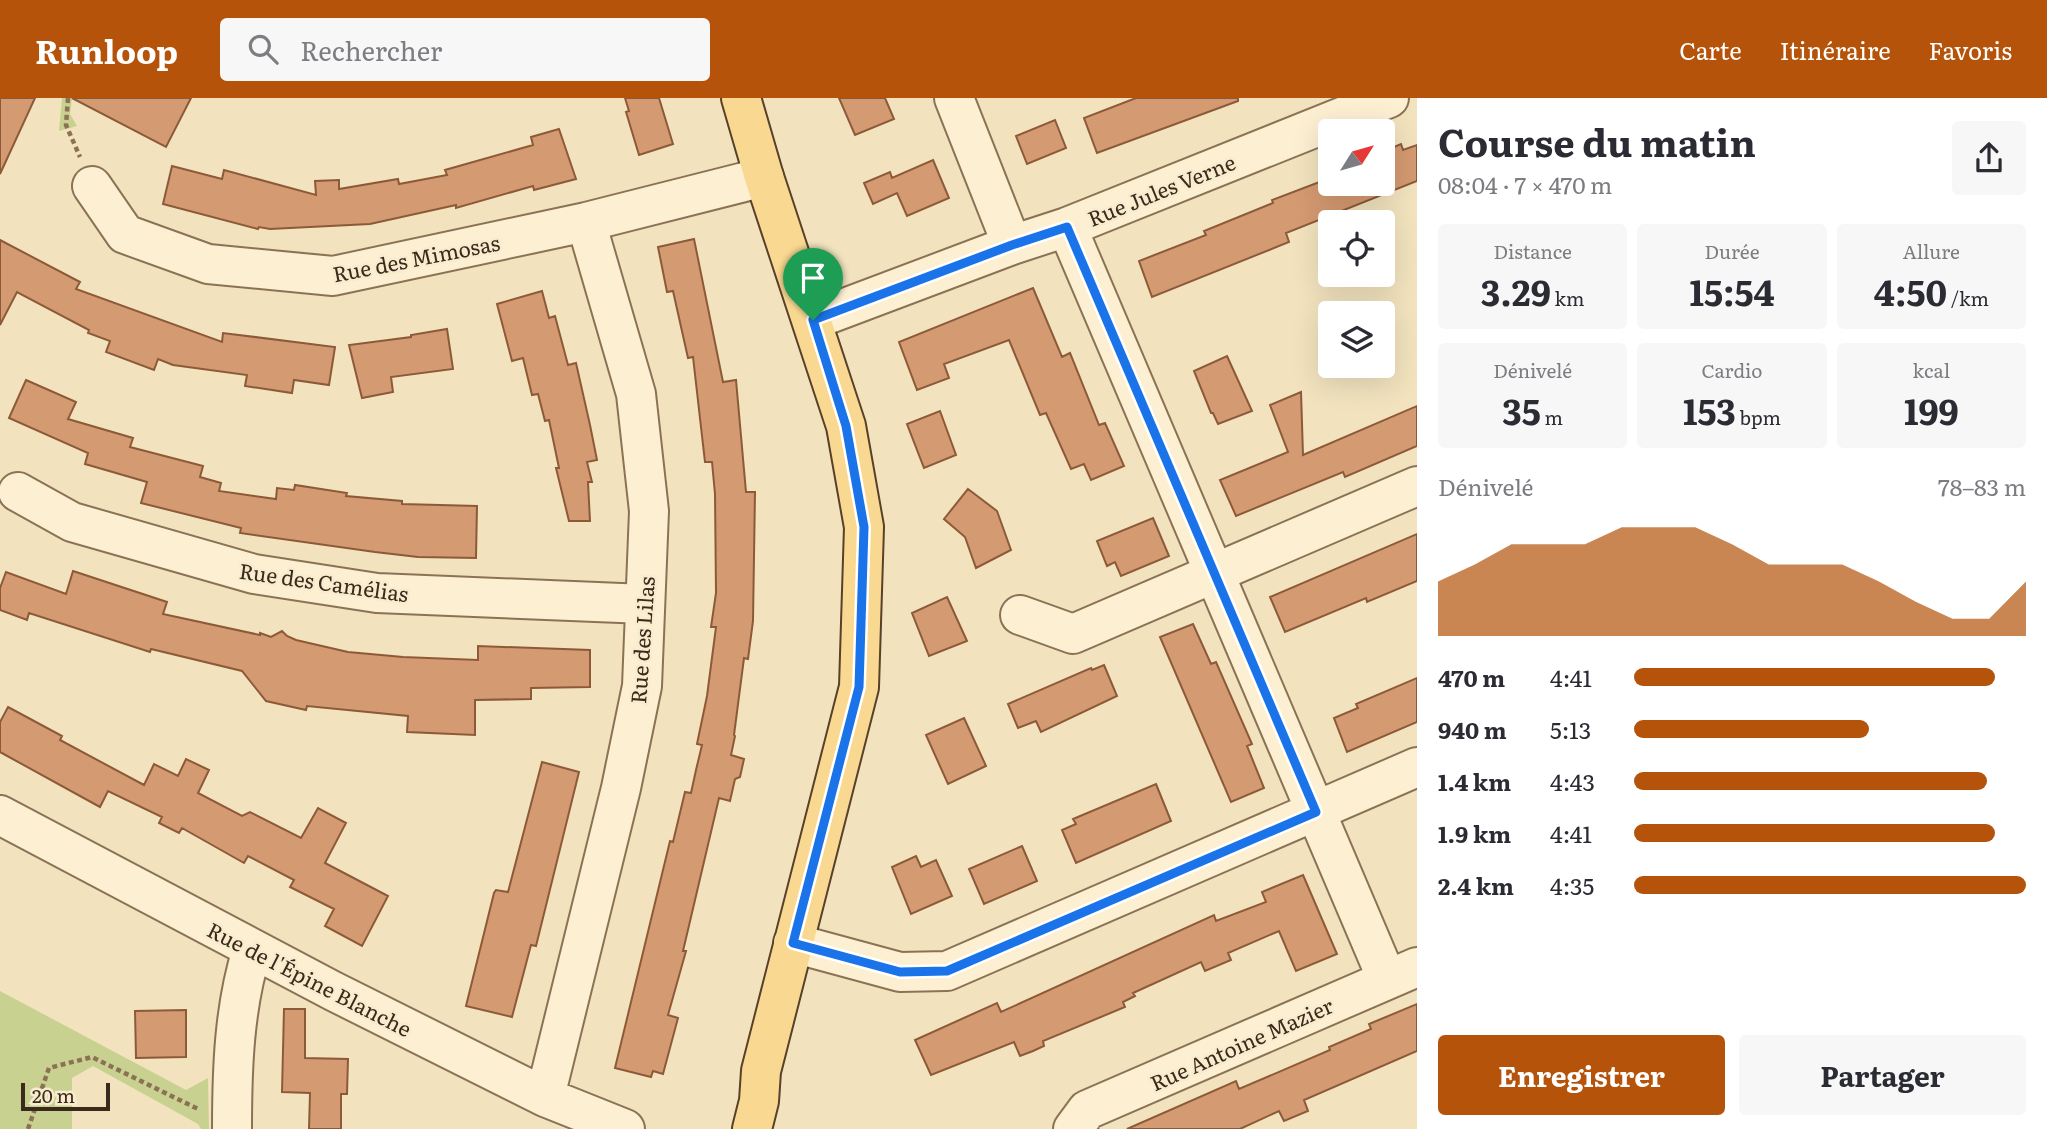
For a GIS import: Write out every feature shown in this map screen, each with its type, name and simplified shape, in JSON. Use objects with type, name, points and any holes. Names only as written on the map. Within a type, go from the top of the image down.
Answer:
[{"type":"main road","points":[[741,98],[764,177],[846,426],[864,527],[859,687],[761,1070],[759,1101],[752,1129]]},
{"type":"street","points":[[954,98],[1012,245]]},
{"type":"street","name":"Rue Jules Verne","points":[[813,320],[1067,227],[1389,98]]},
{"type":"street","name":"Rue des Mimosas","points":[[93,186],[125,234],[208,264],[333,276],[586,222],[764,177]]},
{"type":"street","name":"Rue des Lilas","points":[[545,1097],[621,788],[642,687],[649,511],[636,394],[586,222]]},
{"type":"street","points":[[1067,227],[1316,812],[1402,973]]},
{"type":"street","points":[[1020,615],[1073,634],[1417,486]]},
{"type":"street","name":"Rue des Camélias","points":[[18,492],[72,522],[254,574],[377,593],[645,604]]},
{"type":"street","points":[[793,943],[900,972],[947,971],[1417,767]]},
{"type":"street","name":"Rue de l'Épine Blanche","points":[[0,815],[252,950],[545,1097],[625,1129]]},
{"type":"street","points":[[232,1128],[235,1044],[243,979],[252,950]]},
{"type":"street","name":"Rue Antoine Mazier","points":[[1073,1129],[1087,1110],[1402,973]]},
{"type":"path","points":[[68,98],[66,125],[93,186]]},
{"type":"path","points":[[28,1129],[49,1068],[92,1057],[232,1128]]},
{"type":"green space","points":[[62,98],[72,98],[70,114],[77,126],[59,131]]},
{"type":"green space","points":[[0,991],[186,1090],[208,1078],[209,1129],[201,1129],[198,1124],[93,1066],[72,1078],[72,1129],[0,1129]]},
{"type":"building","points":[[0,98],[35,98],[0,174]]},
{"type":"building","points":[[72,98],[191,98],[166,147]]},
{"type":"building","points":[[625,98],[659,98],[673,144],[639,155],[626,112],[629,111]]},
{"type":"building","points":[[839,98],[885,98],[894,119],[855,135]]},
{"type":"building","points":[[1136,98],[1238,98],[1238,101],[1097,153],[1084,118]]},
{"type":"building","points":[[1055,120],[1066,148],[1027,164],[1016,136]]},
{"type":"building","points":[[559,129],[576,179],[534,190],[533,186],[456,208],[456,205],[370,224],[258,229],[163,204],[172,166],[222,179],[224,170],[316,195],[315,181],[339,180],[339,189],[398,179],[399,184],[447,175],[445,170],[533,145],[531,137]]},
{"type":"building","points":[[1401,144],[1403,150],[1417,145],[1417,181],[1395,190],[1395,147]]},
{"type":"building","points":[[933,160],[949,198],[907,216],[897,193],[873,204],[864,183],[890,172],[892,178]]},
{"type":"building","points":[[1318,183],[1318,196],[1379,196],[1344,210],[1318,210],[1318,220],[1286,233],[1289,242],[1152,297],[1139,261],[1206,235],[1204,231],[1273,203],[1272,200]]},
{"type":"building","points":[[694,239],[723,382],[736,380],[746,492],[755,492],[753,621],[748,659],[744,658],[731,755],[744,759],[740,777],[735,779],[730,801],[719,798],[683,951],[686,951],[668,1015],[678,1018],[663,1074],[653,1071],[651,1077],[615,1068],[670,841],[673,842],[685,792],[691,793],[702,745],[697,744],[707,696],[716,627],[711,627],[716,593],[712,462],[705,462],[693,357],[688,358],[673,291],[667,292],[658,247]]},
{"type":"building","points":[[0,240],[80,282],[76,289],[222,342],[223,333],[335,347],[329,385],[294,380],[292,393],[245,386],[247,375],[173,365],[158,359],[154,370],[106,352],[110,341],[88,333],[89,330],[17,292],[0,325]]},
{"type":"building","points":[[1033,288],[1062,357],[1070,353],[1099,425],[1105,423],[1124,466],[1091,480],[1084,464],[1071,469],[1046,413],[1040,415],[1009,340],[944,364],[949,378],[917,390],[899,342]]},
{"type":"building","points":[[542,291],[549,318],[555,316],[568,365],[576,363],[590,425],[597,460],[587,462],[592,482],[588,482],[590,521],[569,521],[556,468],[559,468],[549,420],[545,421],[538,394],[532,395],[523,358],[512,361],[497,304]]},
{"type":"building","points":[[447,329],[453,369],[391,377],[393,392],[362,398],[349,345]]},
{"type":"building","points":[[1227,356],[1252,411],[1218,424],[1194,371]]},
{"type":"building","points":[[26,380],[76,402],[68,419],[133,438],[130,447],[203,466],[200,477],[221,483],[219,491],[276,499],[277,488],[294,490],[295,485],[347,493],[346,496],[402,501],[402,504],[477,506],[476,558],[418,557],[240,533],[241,528],[141,503],[147,482],[85,464],[88,453],[9,418]]},
{"type":"building","points":[[1301,392],[1303,455],[1417,406],[1417,446],[1345,477],[1343,472],[1236,516],[1220,480],[1288,452],[1270,405]]},
{"type":"building","points":[[940,411],[956,455],[924,468],[907,424]]},
{"type":"building","points":[[968,489],[997,511],[1011,550],[976,568],[965,537],[944,519]]},
{"type":"building","points":[[1153,518],[1169,556],[1121,576],[1115,562],[1107,566],[1097,541]]},
{"type":"building","points":[[1417,534],[1417,581],[1367,602],[1366,598],[1285,632],[1270,597]]},
{"type":"building","points":[[73,571],[167,602],[163,614],[271,637],[282,631],[296,640],[348,652],[478,660],[478,646],[590,650],[590,687],[531,688],[531,699],[475,700],[475,735],[407,732],[408,716],[307,706],[306,710],[266,701],[242,671],[151,649],[150,652],[29,613],[27,620],[0,610],[0,588],[6,572],[66,594]]},
{"type":"building","points":[[947,597],[967,641],[929,656],[912,613]]},
{"type":"building","points":[[1193,624],[1211,664],[1216,662],[1252,744],[1247,746],[1264,788],[1231,802],[1160,637]]},
{"type":"building","points":[[1104,665],[1117,696],[1041,732],[1036,721],[1018,728],[1008,704],[1091,668],[1092,670]]},
{"type":"building","points":[[1417,678],[1417,722],[1347,752],[1334,718],[1358,708],[1356,704]]},
{"type":"building","points":[[8,707],[62,736],[60,740],[144,785],[154,764],[178,776],[186,759],[209,770],[198,793],[242,816],[250,812],[301,838],[318,808],[346,823],[325,863],[388,896],[362,946],[325,926],[334,909],[290,887],[294,880],[248,856],[244,863],[182,828],[179,833],[159,823],[162,817],[108,791],[100,807],[0,752],[0,722]]},
{"type":"building","points":[[964,718],[986,766],[948,784],[926,735]]},
{"type":"building","points":[[542,762],[579,772],[536,946],[531,945],[512,1017],[466,1006],[494,893],[496,890],[508,892]]},
{"type":"building","points":[[1156,784],[1171,821],[1076,863],[1062,830],[1076,824],[1073,819]]},
{"type":"building","points":[[1022,846],[1037,881],[984,904],[969,869]]},
{"type":"building","points":[[916,856],[921,867],[936,860],[952,896],[911,914],[892,867]]},
{"type":"building","points":[[1303,875],[1337,954],[1296,971],[1279,931],[1228,953],[1231,960],[1205,971],[1201,962],[1133,993],[1135,996],[1123,1002],[1125,1007],[1043,1041],[1044,1046],[1033,1051],[1020,1056],[1014,1042],[931,1075],[915,1040],[997,1003],[1001,1012],[1214,915],[1216,921],[1266,902],[1262,892]]},
{"type":"building","points":[[1417,1004],[1417,1051],[1304,1100],[1308,1111],[1284,1121],[1279,1111],[1240,1129],[1127,1129],[1236,1081],[1239,1089],[1330,1050],[1329,1047],[1371,1029],[1369,1024]]},
{"type":"building","points":[[284,1009],[305,1009],[305,1058],[348,1059],[347,1094],[341,1094],[341,1129],[309,1129],[310,1093],[282,1092]]},
{"type":"building","points":[[186,1010],[186,1057],[136,1058],[135,1011]]},
{"type":"route","points":[[1067,227],[1316,812],[947,971],[900,972],[793,943],[859,687],[864,527],[846,426],[813,320],[1067,227]]}]
